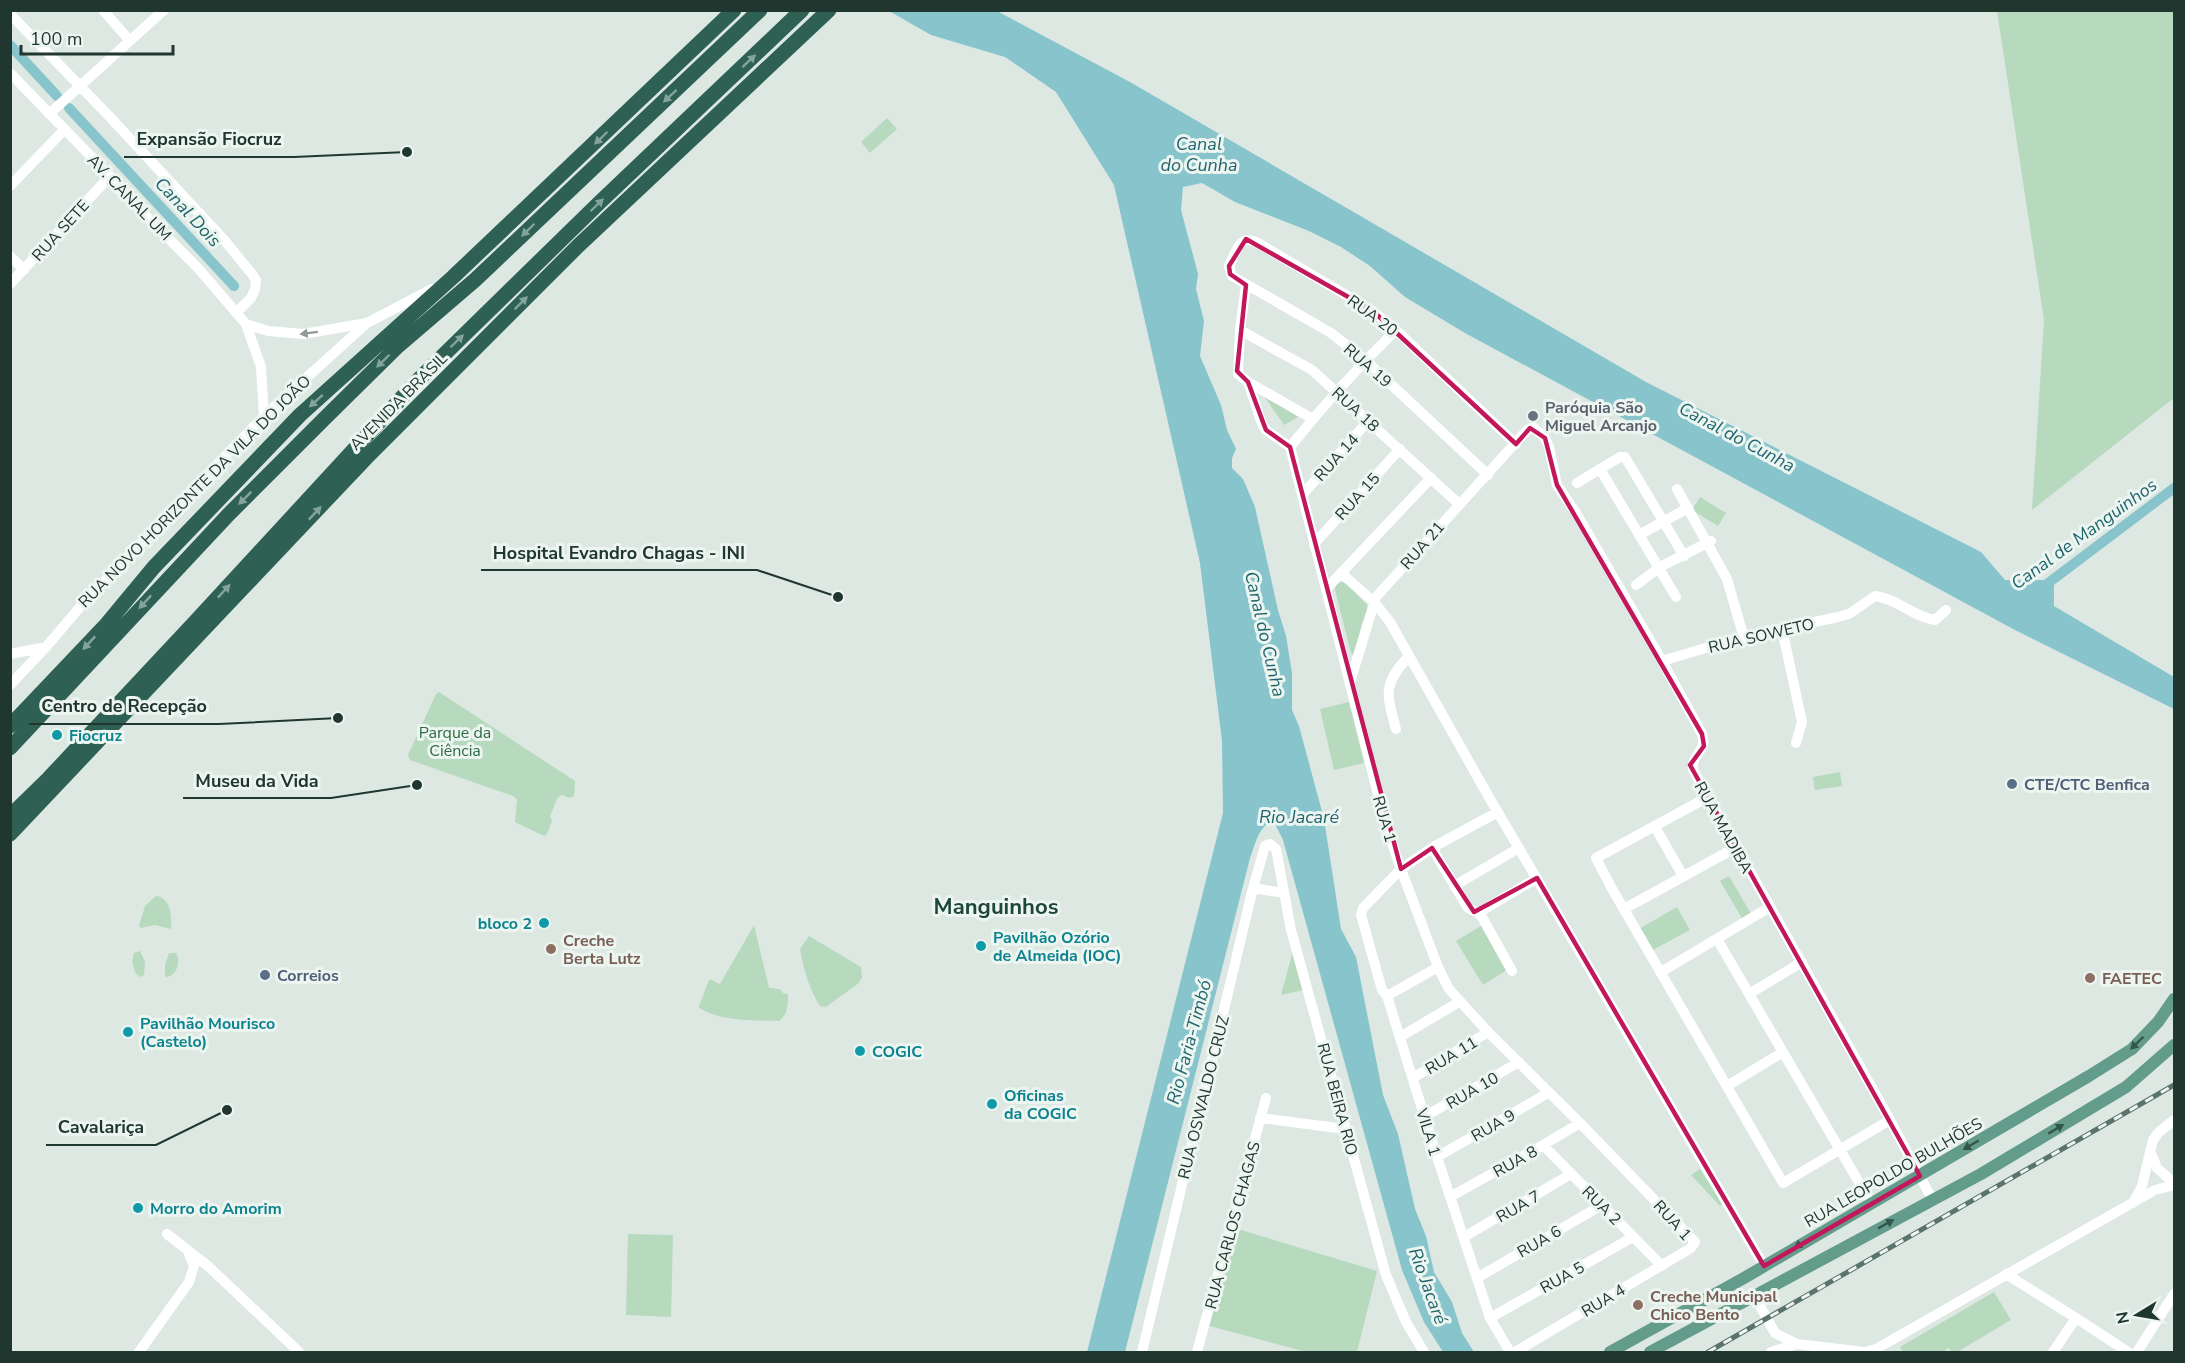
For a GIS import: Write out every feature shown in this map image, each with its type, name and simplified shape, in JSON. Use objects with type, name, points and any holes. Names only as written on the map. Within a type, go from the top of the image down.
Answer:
[{"type":"highway","points":[[10,726],[105,626],[154,567],[300,415],[453,277],[734,10]]},
{"type":"highway","points":[[10,748],[229,514],[398,346],[475,280],[760,10]]},
{"type":"highway","name":"AVENIDA BRASIL","points":[[10,816],[49,778],[197,620],[418,380],[606,195],[802,10]]},
{"type":"highway","name":"AVENIDA BRASIL","points":[[10,834],[382,442],[578,246],[829,10]]},
{"type":"highway","points":[[154,567],[229,514]]},
{"type":"main road","name":"RUA LEOPOLDO BULHÕES","points":[[1610,1353],[1920,1176],[2132,1049],[2158,1022],[2175,999]]},
{"type":"main road","points":[[1650,1353],[1981,1174],[2126,1087],[2175,1045]]},
{"type":"street","points":[[103,10],[130,41]]},
{"type":"street","points":[[49,114],[164,10]]},
{"type":"street","points":[[10,14],[81,86],[252,273],[256,280],[255,289],[251,298],[236,313]]},
{"type":"street","name":"AV. CANAL UM","points":[[10,73],[110,176],[118,188],[197,267],[246,324]]},
{"type":"street","points":[[12,181],[64,130]]},
{"type":"street","name":"RUA SETE","points":[[10,284],[110,176]]},
{"type":"street","name":"RUA 20","points":[[1232,276],[1229,266],[1236,250],[1242,242],[1251,240],[1373,311],[1516,444]]},
{"type":"street","points":[[10,256],[24,270]]},
{"type":"street","name":"RUA 19","points":[[1232,276],[1331,333],[1365,360],[1488,475]]},
{"type":"street","name":"RUA NOVO HORIZONTE DA VILA DO JOÃO","points":[[10,685],[86,600],[264,416],[367,323],[453,277]]},
{"type":"street","points":[[1246,285],[1240,330],[1238,371],[1240,376],[1313,419]]},
{"type":"street","points":[[246,324],[268,331],[303,334],[367,323]]},
{"type":"street","points":[[246,324],[261,367],[264,416]]},
{"type":"street","name":"RUA 18","points":[[1240,330],[1312,370],[1370,420],[1459,504]]},
{"type":"street","points":[[1248,382],[1262,424],[1266,430],[1290,447],[1365,360],[1396,330]]},
{"type":"street","name":"RUA 14","points":[[1303,494],[1370,420]]},
{"type":"street","name":"RUA 21","points":[[1350,682],[1376,597],[1530,428]]},
{"type":"street","name":"RUA MADIBA","points":[[1530,428],[1538,430],[1545,438],[1557,486],[1576,513],[1702,734],[1705,741],[1704,746],[1692,765],[1708,797],[1932,1199]]},
{"type":"street","name":"RUA 1","points":[[1290,447],[1385,822],[1438,967],[1449,989],[1488,1032],[1691,1236],[1695,1242],[1691,1248]]},
{"type":"street","name":"RUA 15","points":[[1314,544],[1400,449]]},
{"type":"street","points":[[1577,483],[1620,457],[1625,457],[1684,556]]},
{"type":"street","points":[[1600,469],[1676,597]]},
{"type":"street","points":[[1326,589],[1431,478]]},
{"type":"street","points":[[1677,489],[1709,542],[1727,579],[1744,638]]},
{"type":"street","points":[[1639,535],[1688,508]]},
{"type":"street","points":[[1636,585],[1678,557],[1709,542]]},
{"type":"street","points":[[1341,573],[1375,603],[1390,622],[1498,812],[1764,1266]]},
{"type":"street","name":"RUA SOWETO","points":[[1662,661],[1744,638],[1849,614],[1875,596],[1896,601],[1927,619],[1935,620],[1946,610]]},
{"type":"street","points":[[1782,629],[1802,722],[1796,743]]},
{"type":"street","points":[[10,654],[46,647]]},
{"type":"street","points":[[1396,729],[1389,685],[1393,674],[1409,656]]},
{"type":"street","points":[[1708,797],[1596,858],[1624,909],[1783,1183],[1890,1120]]},
{"type":"street","points":[[1401,869],[1435,846],[1498,812]]},
{"type":"street","points":[[1655,827],[1683,876]]},
{"type":"street","name":"RUA OSWALDO CRUZ","points":[[1142,1353],[1253,888],[1265,846],[1268,844]]},
{"type":"street","name":"RUA BEIRA RIO","points":[[1268,844],[1272,844],[1276,849],[1291,930],[1386,1275],[1406,1322],[1424,1353]]},
{"type":"street","points":[[1435,846],[1436,854],[1454,886],[1468,908],[1478,913],[1512,971]]},
{"type":"street","points":[[1454,886],[1519,848]]},
{"type":"street","points":[[1624,909],[1735,848]]},
{"type":"street","name":"VILA 1","points":[[1401,869],[1363,908],[1361,915],[1382,990],[1388,996],[1424,1117],[1490,1318],[1510,1353]]},
{"type":"street","points":[[1478,913],[1537,878]]},
{"type":"street","points":[[1253,888],[1284,893]]},
{"type":"street","points":[[1661,972],[1770,907]]},
{"type":"street","points":[[1717,939],[1871,1203]]},
{"type":"street","points":[[1749,994],[1802,962]]},
{"type":"street","points":[[1388,996],[1438,967]]},
{"type":"street","points":[[1400,1037],[1459,1002]]},
{"type":"street","name":"RUA 11","points":[[1413,1078],[1488,1032]]},
{"type":"street","points":[[1727,1086],[1783,1052]]},
{"type":"street","name":"RUA 10","points":[[1424,1117],[1519,1062]]},
{"type":"street","name":"RUA 9","points":[[1437,1157],[1548,1093]]},
{"type":"street","name":"RUA CARLOS CHAGAS","points":[[1197,1353],[1266,1098]]},
{"type":"street","points":[[1260,1118],[1345,1129]]},
{"type":"street","points":[[2133,1203],[2142,1186],[2149,1149],[2159,1132],[2175,1120]]},
{"type":"street","name":"RUA 8","points":[[1450,1197],[1580,1123]]},
{"type":"street","name":"RUA 2","points":[[1543,1145],[1662,1266]]},
{"type":"street","points":[[2149,1149],[2157,1168],[2175,1184]]},
{"type":"street","name":"RUA 7","points":[[1464,1237],[1571,1174]]},
{"type":"street","points":[[1755,1297],[1775,1333],[1797,1344],[1815,1349],[1864,1353],[2156,1190],[2175,1184]]},
{"type":"street","name":"RUA 6","points":[[1477,1278],[1602,1205]]},
{"type":"street","points":[[167,1234],[208,1266],[299,1353]]},
{"type":"street","name":"RUA 5","points":[[1490,1318],[1633,1237]]},
{"type":"street","name":"RUA 4","points":[[1515,1353],[1691,1248]]},
{"type":"street","points":[[139,1353],[193,1273],[194,1266],[187,1251]]},
{"type":"street","points":[[2006,1274],[2128,1353]]},
{"type":"street","points":[[2137,1353],[2175,1294]]},
{"type":"street","points":[[2053,1353],[2076,1318]]},
{"type":"street","points":[[1771,1353],[1797,1344]]},
{"type":"highlighted area","points":[[1246,239],[1373,311],[1516,444],[1530,428],[1545,438],[1557,485],[1702,734],[1704,746],[1690,765],[1920,1176],[1764,1266],[1537,878],[1474,912],[1432,848],[1401,869],[1290,447],[1266,430],[1248,382],[1237,371],[1246,285],[1230,274],[1229,266]]},
{"type":"green space","points":[[1997,11],[2174,11],[2174,398],[2032,510],[2044,320]]},
{"type":"green space","points":[[887,118],[897,129],[870,153],[861,142]]},
{"type":"green space","points":[[1264,396],[1298,417],[1284,425]]},
{"type":"green space","points":[[1700,497],[1726,513],[1718,526],[1692,510]]},
{"type":"green space","points":[[1346,583],[1367,605],[1368,609],[1354,655],[1351,653],[1335,590],[1336,584]]},
{"type":"green space","name":"Parque da Ciência","points":[[439,692],[575,781],[574,796],[558,797],[550,816],[552,821],[547,834],[544,836],[515,822],[517,800],[513,796],[410,760],[408,755],[436,694]]},
{"type":"green space","points":[[1349,702],[1364,763],[1334,770],[1320,709]]},
{"type":"green space","points":[[1840,772],[1842,786],[1815,790],[1813,777]]},
{"type":"green space","points":[[1729,876],[1751,914],[1743,920],[1720,881]]},
{"type":"green space","points":[[156,896],[161,897],[168,904],[171,913],[171,929],[155,925],[141,928],[139,926],[145,906]]},
{"type":"green space","points":[[1677,907],[1690,930],[1651,951],[1639,929]]},
{"type":"green space","points":[[754,925],[769,988],[780,989],[783,993],[788,994],[788,1006],[784,1015],[779,1021],[726,1018],[698,1007],[710,979],[720,984]]},
{"type":"green space","points":[[1481,926],[1507,970],[1483,985],[1456,941]]},
{"type":"green space","points":[[809,936],[861,967],[862,977],[859,983],[826,1007],[820,1006],[816,1000],[803,964],[800,949]]},
{"type":"green space","points":[[140,951],[145,962],[144,975],[141,977],[136,974],[132,962],[134,953]]},
{"type":"green space","points":[[1293,951],[1303,990],[1281,995]]},
{"type":"green space","points":[[169,953],[176,953],[178,964],[176,971],[167,977],[165,976],[165,965]]},
{"type":"green space","points":[[1700,1169],[1724,1206],[1719,1205],[1691,1175]]},
{"type":"green space","points":[[1231,1227],[1377,1271],[1357,1352],[1306,1352],[1206,1325]]},
{"type":"green space","points":[[628,1234],[673,1235],[671,1317],[626,1315]]},
{"type":"green space","points":[[1994,1292],[2011,1320],[1957,1352],[1952,1352],[1949,1348],[1942,1352],[1903,1352],[1900,1347]]},
{"type":"water","points":[[889,11],[997,11],[1130,82],[1646,382],[1981,552],[2005,580],[2054,580],[2054,606],[2174,677],[2174,709],[2015,630],[1465,333],[1405,297],[1370,266],[1341,247],[1309,231],[1235,202],[1202,183],[1183,187],[1181,210],[1198,274],[1196,289],[1204,321],[1200,356],[1221,405],[1227,430],[1236,449],[1232,458],[1232,468],[1243,479],[1255,507],[1286,636],[1292,673],[1292,710],[1299,726],[1324,819],[1341,929],[1356,957],[1383,1095],[1398,1134],[1415,1209],[1426,1236],[1434,1272],[1452,1302],[1462,1333],[1474,1352],[1443,1352],[1424,1322],[1402,1270],[1283,840],[1274,822],[1269,823],[1261,831],[1250,858],[1125,1352],[1087,1352],[1223,813],[1222,741],[1200,563],[1114,185],[1056,92],[1005,57],[931,35]]},
{"type":"waterway","name":"Canal Dois","points":[[10,45],[57,96]]},
{"type":"waterway","name":"Canal Dois","points":[[69,108],[234,286]]},
{"type":"waterway","name":"Canal de Manguinhos","points":[[2043,587],[2174,488]]},
{"type":"railway","points":[[1708,1352],[2174,1085]]},
{"type":"place","name":"Expansão Fiocruz","points":[[407,152]]},
{"type":"place","name":"Paróquia São Miguel Arcanjo","points":[[1533,416]]},
{"type":"place","name":"Hospital Evandro Chagas - INI","points":[[838,597]]},
{"type":"place","name":"Centro de Recepção","points":[[338,718]]},
{"type":"place","name":"Fiocruz","points":[[57,735]]},
{"type":"place","name":"CTE/CTC Benfica","points":[[2012,784]]},
{"type":"place","name":"Museu da Vida","points":[[417,785]]},
{"type":"place","name":"bloco 2","points":[[544,923]]},
{"type":"place","name":"Pavilhão Ozório de Almeida (IOC)","points":[[981,946]]},
{"type":"place","name":"Creche Berta Lutz","points":[[551,949]]},
{"type":"place","name":"Correios","points":[[265,975]]},
{"type":"place","name":"FAETEC","points":[[2090,978]]},
{"type":"place","name":"Pavilhão Mourisco (Castelo)","points":[[128,1032]]},
{"type":"place","name":"COGIC","points":[[860,1051]]},
{"type":"place","name":"Oficinas da COGIC","points":[[992,1104]]},
{"type":"place","name":"Cavalariça","points":[[227,1110]]},
{"type":"place","name":"Morro do Amorim","points":[[138,1208]]},
{"type":"place","name":"Creche Municipal Chico Bento","points":[[1638,1305]]},
{"type":"district","name":"Manguinhos","points":[[996,906]]},
{"type":"water label","name":"Canal do Cunha","points":[[1199,154]]},
{"type":"water label","name":"Canal do Cunha","points":[[1737,437]]},
{"type":"water label","name":"Canal do Cunha","points":[[1265,634]]},
{"type":"water label","name":"Rio Jacaré","points":[[1299,817]]},
{"type":"water label","name":"Rio Faria-Timbó","points":[[1189,1042]]},
{"type":"water label","name":"Rio Jacaré","points":[[1428,1286]]}]
